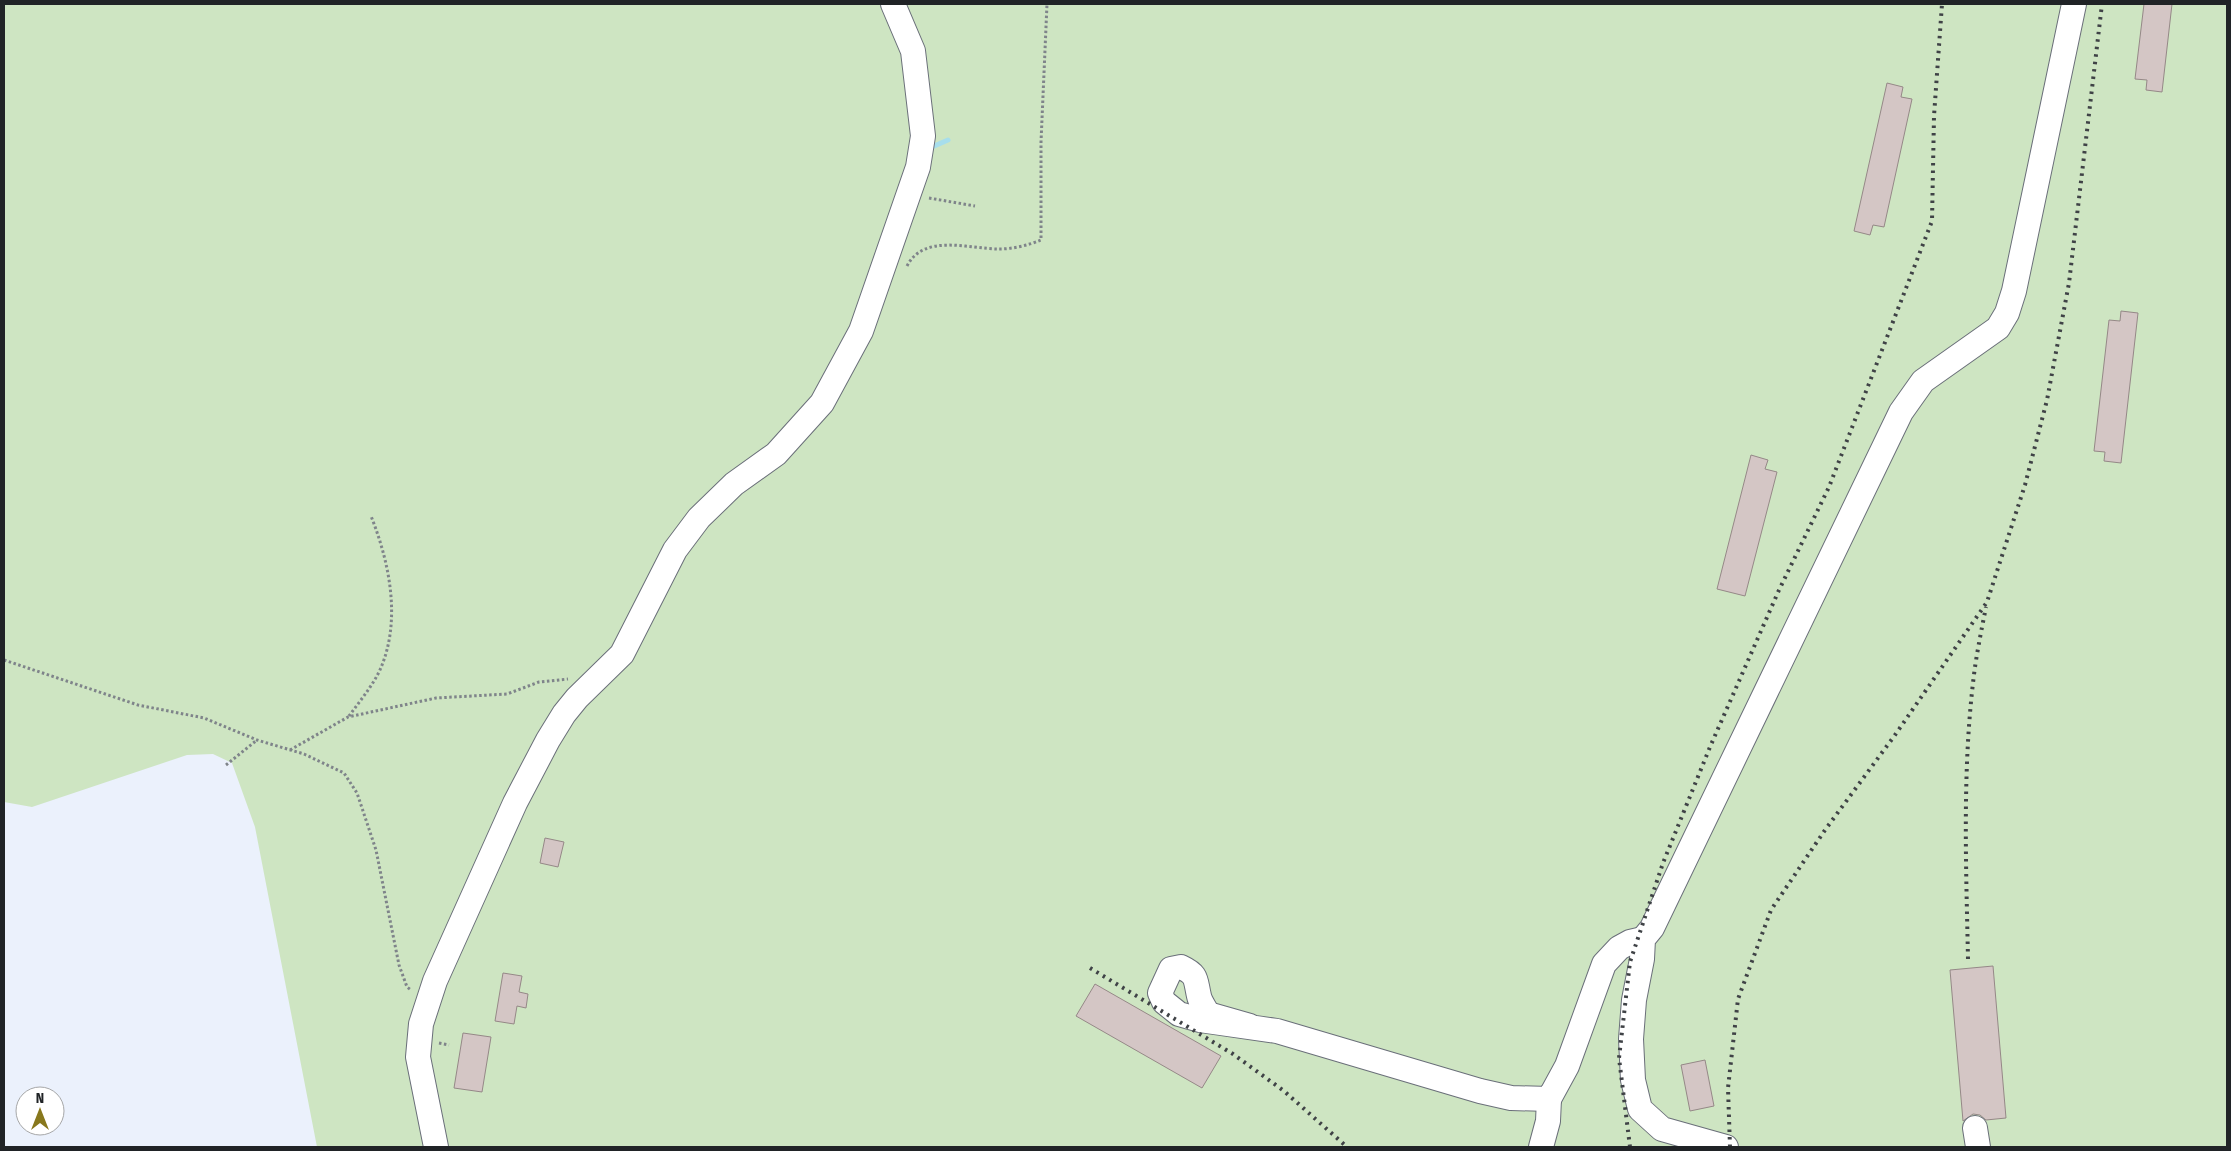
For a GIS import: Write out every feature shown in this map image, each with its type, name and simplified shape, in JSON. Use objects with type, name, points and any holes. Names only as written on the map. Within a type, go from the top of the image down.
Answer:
[{"type":"lane","points":[[436,1147],[408,1059],[427,1003],[511,812],[548,740],[577,698],[622,654],[675,550],[699,518],[734,484],[776,454],[822,403],[861,331],[918,168],[923,136],[913,51],[894,4]]},
{"type":"lane","points":[[1726,1147],[1662,1130],[1640,1109],[1633,1080],[1631,1039],[1634,1000],[1642,959],[1643,939],[1652,928],[1901,412],[1923,381],[1983,341],[1998,328],[2007,313],[2014,291],[2074,4]]},
{"type":"lane","points":[[1541,1147],[1548,1122],[1549,1099],[1567,1066],[1604,964],[1619,948],[1630,942],[1643,939]]},
{"type":"lane","points":[[1250,1026],[1380,1060],[1480,1091],[1511,1098],[1549,1099]]},
{"type":"path","points":[[905,269],[913,254],[929,247],[945,245],[1001,249],[1032,244],[1041,240],[1041,142],[1047,4]]},
{"type":"path","points":[[908,194],[975,206]]},
{"type":"path","points":[[348,717],[379,672],[389,632],[392,603],[385,557],[371,516]]},
{"type":"path","points":[[4,660],[138,705],[204,718],[257,740],[304,754],[344,773],[357,793],[376,850],[399,965],[407,987]]},
{"type":"path","points":[[289,751],[348,717],[436,698],[507,694],[539,682],[565,678],[590,686]]},
{"type":"path","points":[[226,765],[257,740]]},
{"type":"green space","points":[[4,4],[2227,4],[2227,1147],[317,1147],[255,827],[232,763],[213,754],[187,755],[32,807],[4,802]]},
{"type":"building","points":[[2144,4],[2172,4],[2162,92],[2146,90],[2147,80],[2135,79]]},
{"type":"building","points":[[1887,83],[1903,87],[1901,97],[1912,99],[1884,227],[1873,225],[1870,235],[1854,231]]},
{"type":"building","points":[[2121,311],[2138,313],[2121,463],[2104,461],[2105,452],[2094,451],[2109,320],[2120,321]]},
{"type":"building","points":[[1751,455],[1768,460],[1765,469],[1777,472],[1745,596],[1717,589]]},
{"type":"building","points":[[545,838],[564,842],[558,867],[540,863]]},
{"type":"building","points":[[1993,966],[2006,1118],[1986,1120],[1980,1115],[1973,1114],[1963,1121],[1950,970]]},
{"type":"building","points":[[503,973],[522,976],[519,992],[528,994],[526,1008],[517,1006],[514,1024],[495,1021]]},
{"type":"building","points":[[1095,984],[1221,1056],[1202,1088],[1076,1016]]},
{"type":"building","points":[[463,1033],[491,1037],[482,1092],[454,1088]]},
{"type":"building","points":[[1705,1060],[1714,1106],[1690,1111],[1681,1065]]},
{"type":"waterway","points":[[932,147],[948,140]]},
{"type":"railway","points":[[1630,1147],[1619,1058],[1630,962],[1663,863],[1710,747],[1779,590],[1829,487],[1932,221],[1934,116],[1942,4]]},
{"type":"railway","points":[[1730,1147],[1728,1088],[1738,999],[1771,910],[1825,830],[1895,735],[1987,602],[2025,485],[2047,400],[2069,283],[2102,4]]},
{"type":"railway","points":[[1968,959],[1966,886],[1968,739],[1975,667],[1986,607]]},
{"type":"railway","points":[[1090,968],[1233,1054],[1284,1091],[1347,1147]]}]
